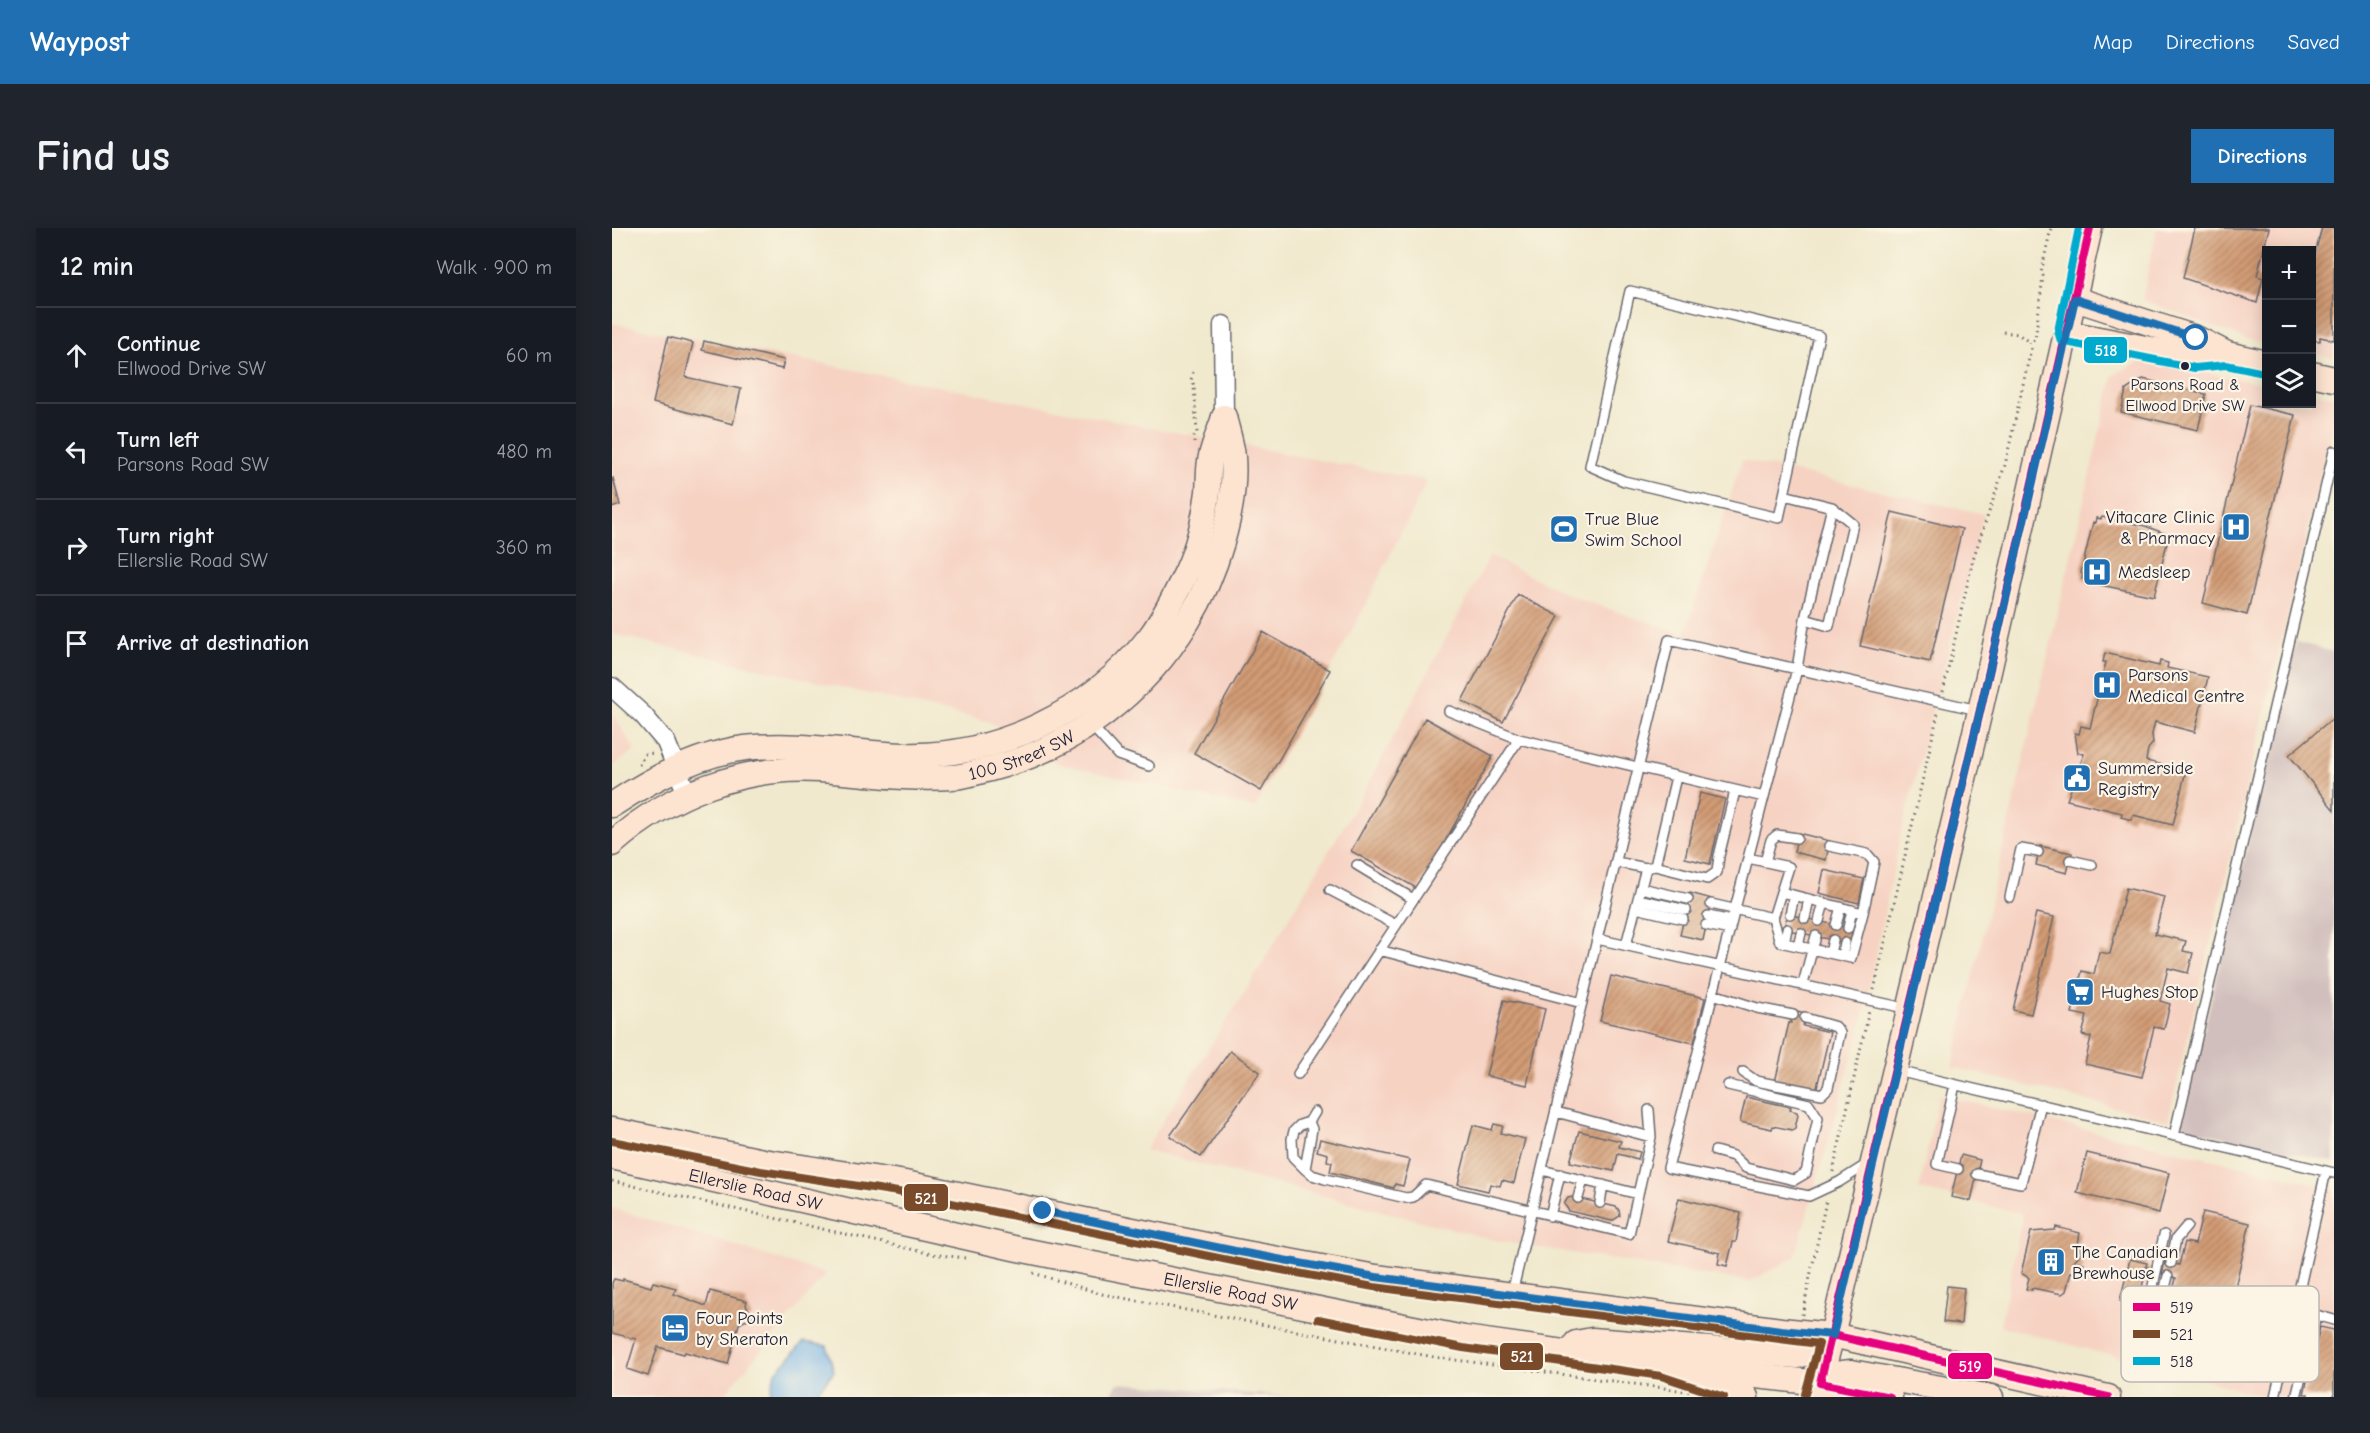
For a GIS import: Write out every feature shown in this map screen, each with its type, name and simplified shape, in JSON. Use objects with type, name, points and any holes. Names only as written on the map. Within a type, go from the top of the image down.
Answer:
[{"type":"main road","points":[[1818,1390],[1833,1335],[1980,711],[2068,333],[2090,228]]},
{"type":"main road","points":[[2075,299],[2196,338],[2227,354],[2262,362]]},
{"type":"main road","points":[[2068,333],[2197,358],[2227,354]]},
{"type":"main road","points":[[2316,375],[2334,380]]},
{"type":"main road","name":"100 Street SW","points":[[612,805],[640,786],[678,769],[708,757],[742,748],[817,746],[902,755],[959,751],[985,746],[1035,728],[1084,715],[1137,687],[1165,656],[1189,620],[1204,591],[1221,544],[1232,493],[1233,457],[1224,417]]},
{"type":"main road","name":"100 Street SW","points":[[612,844],[651,815],[687,794],[720,782],[780,771],[819,770],[906,778],[953,777],[1019,760],[1068,738],[1084,715]]},
{"type":"main road","name":"Ellerslie Road SW","points":[[612,1130],[763,1161],[900,1182],[1342,1271],[1512,1295],[1833,1335],[2109,1397]]},
{"type":"main road","name":"Ellerslie Road SW","points":[[612,1157],[1018,1249],[1464,1338],[1818,1390],[1890,1397]]},
{"type":"main road","points":[[1548,1349],[1592,1340],[1798,1356],[1818,1349],[1833,1335]]},
{"type":"main road","points":[[1663,1366],[1720,1383],[1746,1397]]},
{"type":"main road","points":[[1818,1390],[1835,1374],[1851,1372],[1991,1397]]},
{"type":"street","name":"100 Street SW","points":[[1223,325],[1224,417]]},
{"type":"street","points":[[612,687],[643,715],[666,742],[687,794]]},
{"type":"lane","points":[[1630,291],[1819,336],[1784,495],[1779,518],[1624,481],[1590,466],[1630,291]]},
{"type":"lane","points":[[2174,1136],[2334,451]]},
{"type":"lane","points":[[1784,495],[1832,507],[1853,524],[1830,626],[1805,619]]},
{"type":"lane","points":[[1832,507],[1805,619],[1797,669],[1668,1168],[1809,1196],[1839,1182],[1873,1160]]},
{"type":"lane","points":[[1512,1295],[1669,640],[1980,711]]},
{"type":"lane","points":[[1449,711],[1519,739],[1764,797]]},
{"type":"lane","points":[[1084,715],[1118,755],[1149,766]]},
{"type":"lane","points":[[1298,1074],[1519,739]]},
{"type":"lane","points":[[1626,945],[1641,888],[1650,867],[1676,777]]},
{"type":"lane","points":[[1616,862],[1707,879],[1713,876],[1718,872],[1719,856],[1735,791]]},
{"type":"lane","points":[[1765,862],[1771,840],[1778,835],[1797,838]]},
{"type":"lane","points":[[1748,858],[1790,867],[1773,918],[1780,942],[1851,958],[1874,862],[1867,854],[1829,846]]},
{"type":"lane","points":[[2010,897],[2021,849],[2038,852]]},
{"type":"lane","points":[[2070,860],[2092,865]]},
{"type":"lane","points":[[1357,865],[1413,898]]},
{"type":"lane","points":[[1641,888],[1688,899]]},
{"type":"lane","points":[[1330,890],[1396,925]]},
{"type":"lane","points":[[1781,892],[1863,913]]},
{"type":"lane","points":[[1790,914],[1794,896]]},
{"type":"lane","points":[[1804,918],[1809,899]]},
{"type":"lane","points":[[1819,921],[1824,903]]},
{"type":"lane","points":[[1637,904],[1685,915]]},
{"type":"lane","points":[[1711,904],[1773,918]]},
{"type":"lane","points":[[1836,925],[1841,907]]},
{"type":"lane","points":[[1848,928],[1852,910]]},
{"type":"lane","points":[[1707,920],[1731,926]]},
{"type":"lane","points":[[1784,944],[1787,929]]},
{"type":"lane","points":[[1798,946],[1801,933]]},
{"type":"lane","points":[[1803,984],[1816,936]]},
{"type":"lane","points":[[1597,939],[1909,1009]]},
{"type":"lane","points":[[1830,953],[1833,940]]},
{"type":"lane","points":[[1842,956],[1845,943]]},
{"type":"lane","points":[[1379,951],[1582,1002]]},
{"type":"lane","points":[[1713,994],[1757,1008],[1793,1015]]},
{"type":"lane","points":[[1743,1072],[1756,1081],[1822,1094],[1828,1088],[1840,1032],[1836,1027],[1805,1018]]},
{"type":"lane","points":[[1894,1070],[2330,1172],[2302,1286]]},
{"type":"lane","points":[[1955,1084],[1937,1164],[1958,1169]]},
{"type":"lane","points":[[1715,1151],[1733,1156],[1746,1168],[1794,1180],[1806,1173],[1818,1118],[1809,1104],[1728,1085]]},
{"type":"lane","points":[[1977,1174],[2021,1184],[2041,1104]]},
{"type":"lane","points":[[1316,1112],[1309,1122],[1300,1125],[1294,1131],[1292,1139],[1293,1157],[1312,1175],[1406,1198],[1413,1197],[1426,1185],[1550,1215],[1573,1216],[1629,1234],[1651,1137],[1649,1110]]},
{"type":"lane","points":[[1556,1112],[1651,1137]]},
{"type":"lane","points":[[1305,1169],[1312,1129],[1309,1122]]},
{"type":"lane","points":[[1542,1170],[1638,1194]]},
{"type":"lane","points":[[1550,1215],[1560,1174]]},
{"type":"lane","points":[[1578,1198],[1583,1180]]},
{"type":"lane","points":[[1600,1203],[1604,1185]]},
{"type":"lane","points":[[2171,1263],[2176,1239],[2187,1226]]},
{"type":"lane","points":[[2153,1286],[2164,1235]]},
{"type":"lane","points":[[2166,1286],[2168,1276]]},
{"type":"lane","points":[[2319,1316],[2334,1320]]},
{"type":"lane","points":[[2274,1397],[2278,1382]]},
{"type":"lane","points":[[2296,1397],[2300,1382]]},
{"type":"path","points":[[2029,342],[2034,340],[2043,276],[2041,273],[2051,228]]},
{"type":"path","points":[[1946,680],[1973,559],[2005,465],[2031,349],[2029,342],[2019,334],[2003,332]]},
{"type":"path","points":[[1193,372],[1191,380],[1194,385],[1197,433],[1194,437],[1194,449]]},
{"type":"path","points":[[1876,982],[1936,722]]},
{"type":"path","points":[[1832,1173],[1868,1015]]},
{"type":"path","points":[[612,1181],[932,1254],[972,1260]]},
{"type":"path","points":[[1802,1310],[1827,1196]]},
{"type":"path","points":[[1024,1271],[1102,1294],[1434,1357],[1695,1393]]},
{"type":"shaded area","points":[[2157,228],[2334,228],[2334,358],[2316,354],[2316,246],[2262,246],[2262,343],[2142,300]]},
{"type":"shaded area","points":[[612,323],[1427,481],[1365,606],[1255,808],[1059,764],[989,722],[612,634]]},
{"type":"shaded area","points":[[2142,361],[2262,383],[2262,408],[2316,408],[2316,393],[2334,396],[2334,418],[2168,1121],[1952,1067],[2113,375]]},
{"type":"shaded area","points":[[1742,460],[1984,514],[1901,833],[1862,1023],[1795,1257],[1750,1282],[1498,1241],[1145,1150],[1258,970],[1365,790],[1490,556],[1569,595],[1685,635]]},
{"type":"shaded area","points":[[2296,642],[2334,652],[2334,1162],[2181,1127]]},
{"type":"shaded area","points":[[612,713],[635,750],[612,767]]},
{"type":"shaded area","points":[[1939,1095],[2334,1188],[2334,1397],[2268,1397],[2211,1382],[2319,1382],[2319,1286],[2121,1286],[2121,1358],[2000,1326],[2023,1214],[1919,1189]]},
{"type":"shaded area","points":[[612,1208],[826,1274],[722,1397],[612,1397]]},
{"type":"shaded area","points":[[1118,1383],[1291,1397],[1110,1397]]},
{"type":"water","points":[[804,1342],[827,1346],[834,1371],[813,1397],[769,1397],[775,1373]]},
{"type":"building","points":[[2195,228],[2269,228],[2264,246],[2262,246],[2257,276],[2262,278],[2262,282],[2257,303],[2183,278]]},
{"type":"building","points":[[2322,228],[2334,228],[2334,340],[2320,337],[2320,341],[2316,340],[2316,250]]},
{"type":"building","points":[[668,337],[693,343],[685,377],[741,389],[733,424],[653,403]]},
{"type":"building","points":[[704,341],[784,360],[782,369],[702,350]]},
{"type":"building","points":[[2143,379],[2206,394],[2198,430],[2121,412],[2126,390]]},
{"type":"building","points":[[2250,405],[2295,415],[2247,615],[2203,603]]},
{"type":"building","points":[[612,479],[620,505],[612,508]]},
{"type":"building","points":[[1892,512],[1962,529],[1930,662],[1860,646]]},
{"type":"building","points":[[2102,517],[2145,526],[2169,535],[2154,596],[2086,582],[2082,579],[2083,574],[2081,573],[2093,522],[2095,523],[2096,518],[2101,519]]},
{"type":"building","points":[[1518,595],[1559,616],[1503,722],[1462,701]]},
{"type":"building","points":[[1263,632],[1330,670],[1261,791],[1194,753]]},
{"type":"building","points":[[2105,653],[2159,666],[2160,661],[2168,663],[2167,668],[2208,677],[2195,732],[2155,722],[2152,734],[2153,743],[2148,749],[2146,761],[2186,770],[2173,825],[2133,815],[2132,820],[2121,817],[2122,813],[2067,800],[2084,754],[2078,753],[2075,733],[2079,734],[2081,726],[2090,728],[2106,662],[2103,662]]},
{"type":"building","points":[[2334,717],[2334,810],[2289,755]]},
{"type":"building","points":[[1425,718],[1493,756],[1418,889],[1351,851]]},
{"type":"building","points":[[1700,793],[1725,799],[1710,864],[1685,858]]},
{"type":"building","points":[[1798,833],[1830,841],[1826,860],[1794,852]]},
{"type":"building","points":[[2040,846],[2072,853],[2067,873],[2036,865]]},
{"type":"building","points":[[1824,870],[1864,879],[1859,903],[1819,893]]},
{"type":"building","points":[[2126,888],[2164,897],[2155,934],[2186,941],[2183,951],[2193,953],[2188,973],[2168,968],[2160,1001],[2170,1004],[2164,1029],[2154,1027],[2142,1077],[2085,1064],[2091,1037],[2082,1035],[2087,1016],[2072,1013],[2082,971],[2094,974],[2099,952],[2110,954]]},
{"type":"building","points":[[1690,893],[1712,899],[1703,940],[1680,935]]},
{"type":"building","points":[[2036,913],[2054,917],[2031,1014],[2013,1010]]},
{"type":"building","points":[[1787,914],[1853,929],[1850,944],[1784,929]]},
{"type":"building","points":[[1611,976],[1705,998],[1694,1043],[1600,1021]]},
{"type":"building","points":[[1504,1000],[1545,1009],[1527,1085],[1486,1076]]},
{"type":"building","points":[[1793,1011],[1806,1014],[1803,1026],[1830,1032],[1816,1091],[1775,1082]]},
{"type":"building","points":[[1230,1051],[1260,1072],[1201,1157],[1170,1136]]},
{"type":"building","points":[[1746,1097],[1791,1107],[1790,1110],[1797,1112],[1798,1115],[1795,1128],[1792,1130],[1773,1126],[1772,1129],[1740,1122]]},
{"type":"building","points":[[1494,1124],[1503,1126],[1501,1133],[1525,1139],[1514,1183],[1502,1180],[1500,1186],[1490,1184],[1488,1191],[1458,1184],[1473,1125],[1492,1130]]},
{"type":"building","points":[[1579,1131],[1621,1141],[1619,1147],[1640,1152],[1638,1159],[1618,1154],[1614,1171],[1570,1162]]},
{"type":"building","points":[[1320,1139],[1410,1160],[1403,1186],[1395,1184],[1394,1188],[1330,1172],[1332,1162],[1327,1161],[1328,1154],[1317,1151]]},
{"type":"building","points":[[2087,1153],[2169,1173],[2159,1213],[2077,1193]]},
{"type":"building","points":[[1961,1155],[1980,1160],[1971,1201],[1951,1197]]},
{"type":"building","points":[[1573,1197],[1616,1207],[1620,1216],[1612,1221],[1569,1211],[1564,1204],[1568,1198]]},
{"type":"building","points":[[1679,1198],[1741,1213],[1736,1242],[1733,1242],[1727,1266],[1718,1264],[1720,1253],[1668,1241]]},
{"type":"building","points":[[2203,1212],[2250,1223],[2235,1286],[2174,1286],[2176,1278],[2162,1274],[2165,1262],[2179,1265],[2185,1242],[2195,1244]]},
{"type":"building","name":"The Canadian Brewhouse","points":[[2056,1227],[2080,1233],[2078,1244],[2081,1253],[2074,1261],[2084,1263],[2081,1275],[2071,1272],[2066,1291],[2062,1294],[2032,1288],[2032,1290],[2026,1289],[2029,1278],[2021,1273],[2031,1232],[2055,1230]]},
{"type":"building","points":[[2130,1259],[2147,1263],[2146,1267],[2152,1268],[2150,1276],[2145,1274],[2142,1286],[2124,1286]]},
{"type":"building","name":"Four Points by Sheraton","points":[[614,1279],[623,1281],[623,1279],[651,1287],[653,1282],[676,1288],[674,1294],[706,1306],[710,1291],[747,1301],[746,1305],[752,1317],[739,1324],[728,1364],[658,1347],[648,1376],[627,1369],[636,1339],[612,1333],[612,1283]]},
{"type":"building","points":[[1947,1286],[1964,1288],[1961,1324],[1943,1322]]},
{"type":"building","points":[[2320,1327],[2334,1330],[2334,1397],[2307,1397],[2308,1394],[2304,1394],[2307,1382],[2319,1382]]},
{"type":"transit line","name":"518","points":[[2079,228],[2058,331],[2061,341],[2195,368],[2226,365],[2262,373]]},
{"type":"transit line","name":"519","points":[[1890,1397],[1820,1383],[1980,711],[2090,228]]},
{"type":"transit line","name":"521","points":[[612,1141],[761,1171],[898,1192],[1238,1262],[1374,1287],[1819,1344],[1805,1394]]},
{"type":"transit line","name":"521","points":[[1318,1319],[1463,1348],[1661,1376],[1724,1397]]},
{"type":"transit line","name":"519","points":[[1832,1335],[2108,1397]]},
{"type":"place","name":"Parsons Road & Ellwood Drive SW","points":[[2185,366]]},
{"type":"place","name":"Vitacare Clinic & Pharmacy","points":[[2236,527]]},
{"type":"place","name":"True Blue Swim School","points":[[1564,529]]},
{"type":"place","name":"Medsleep","points":[[2097,572]]},
{"type":"place","name":"Parsons Medical Centre","points":[[2107,685]]},
{"type":"place","name":"Summerside Registry","points":[[2077,778]]},
{"type":"place","name":"Hughes Stop","points":[[2080,992]]},
{"type":"place","name":"The Canadian Brewhouse","points":[[2051,1262]]},
{"type":"place","name":"Four Points by Sheraton","points":[[675,1328]]},
{"type":"route","points":[[1043,1211],[1240,1252],[1376,1277],[1833,1335],[2075,299],[2196,338]]}]
